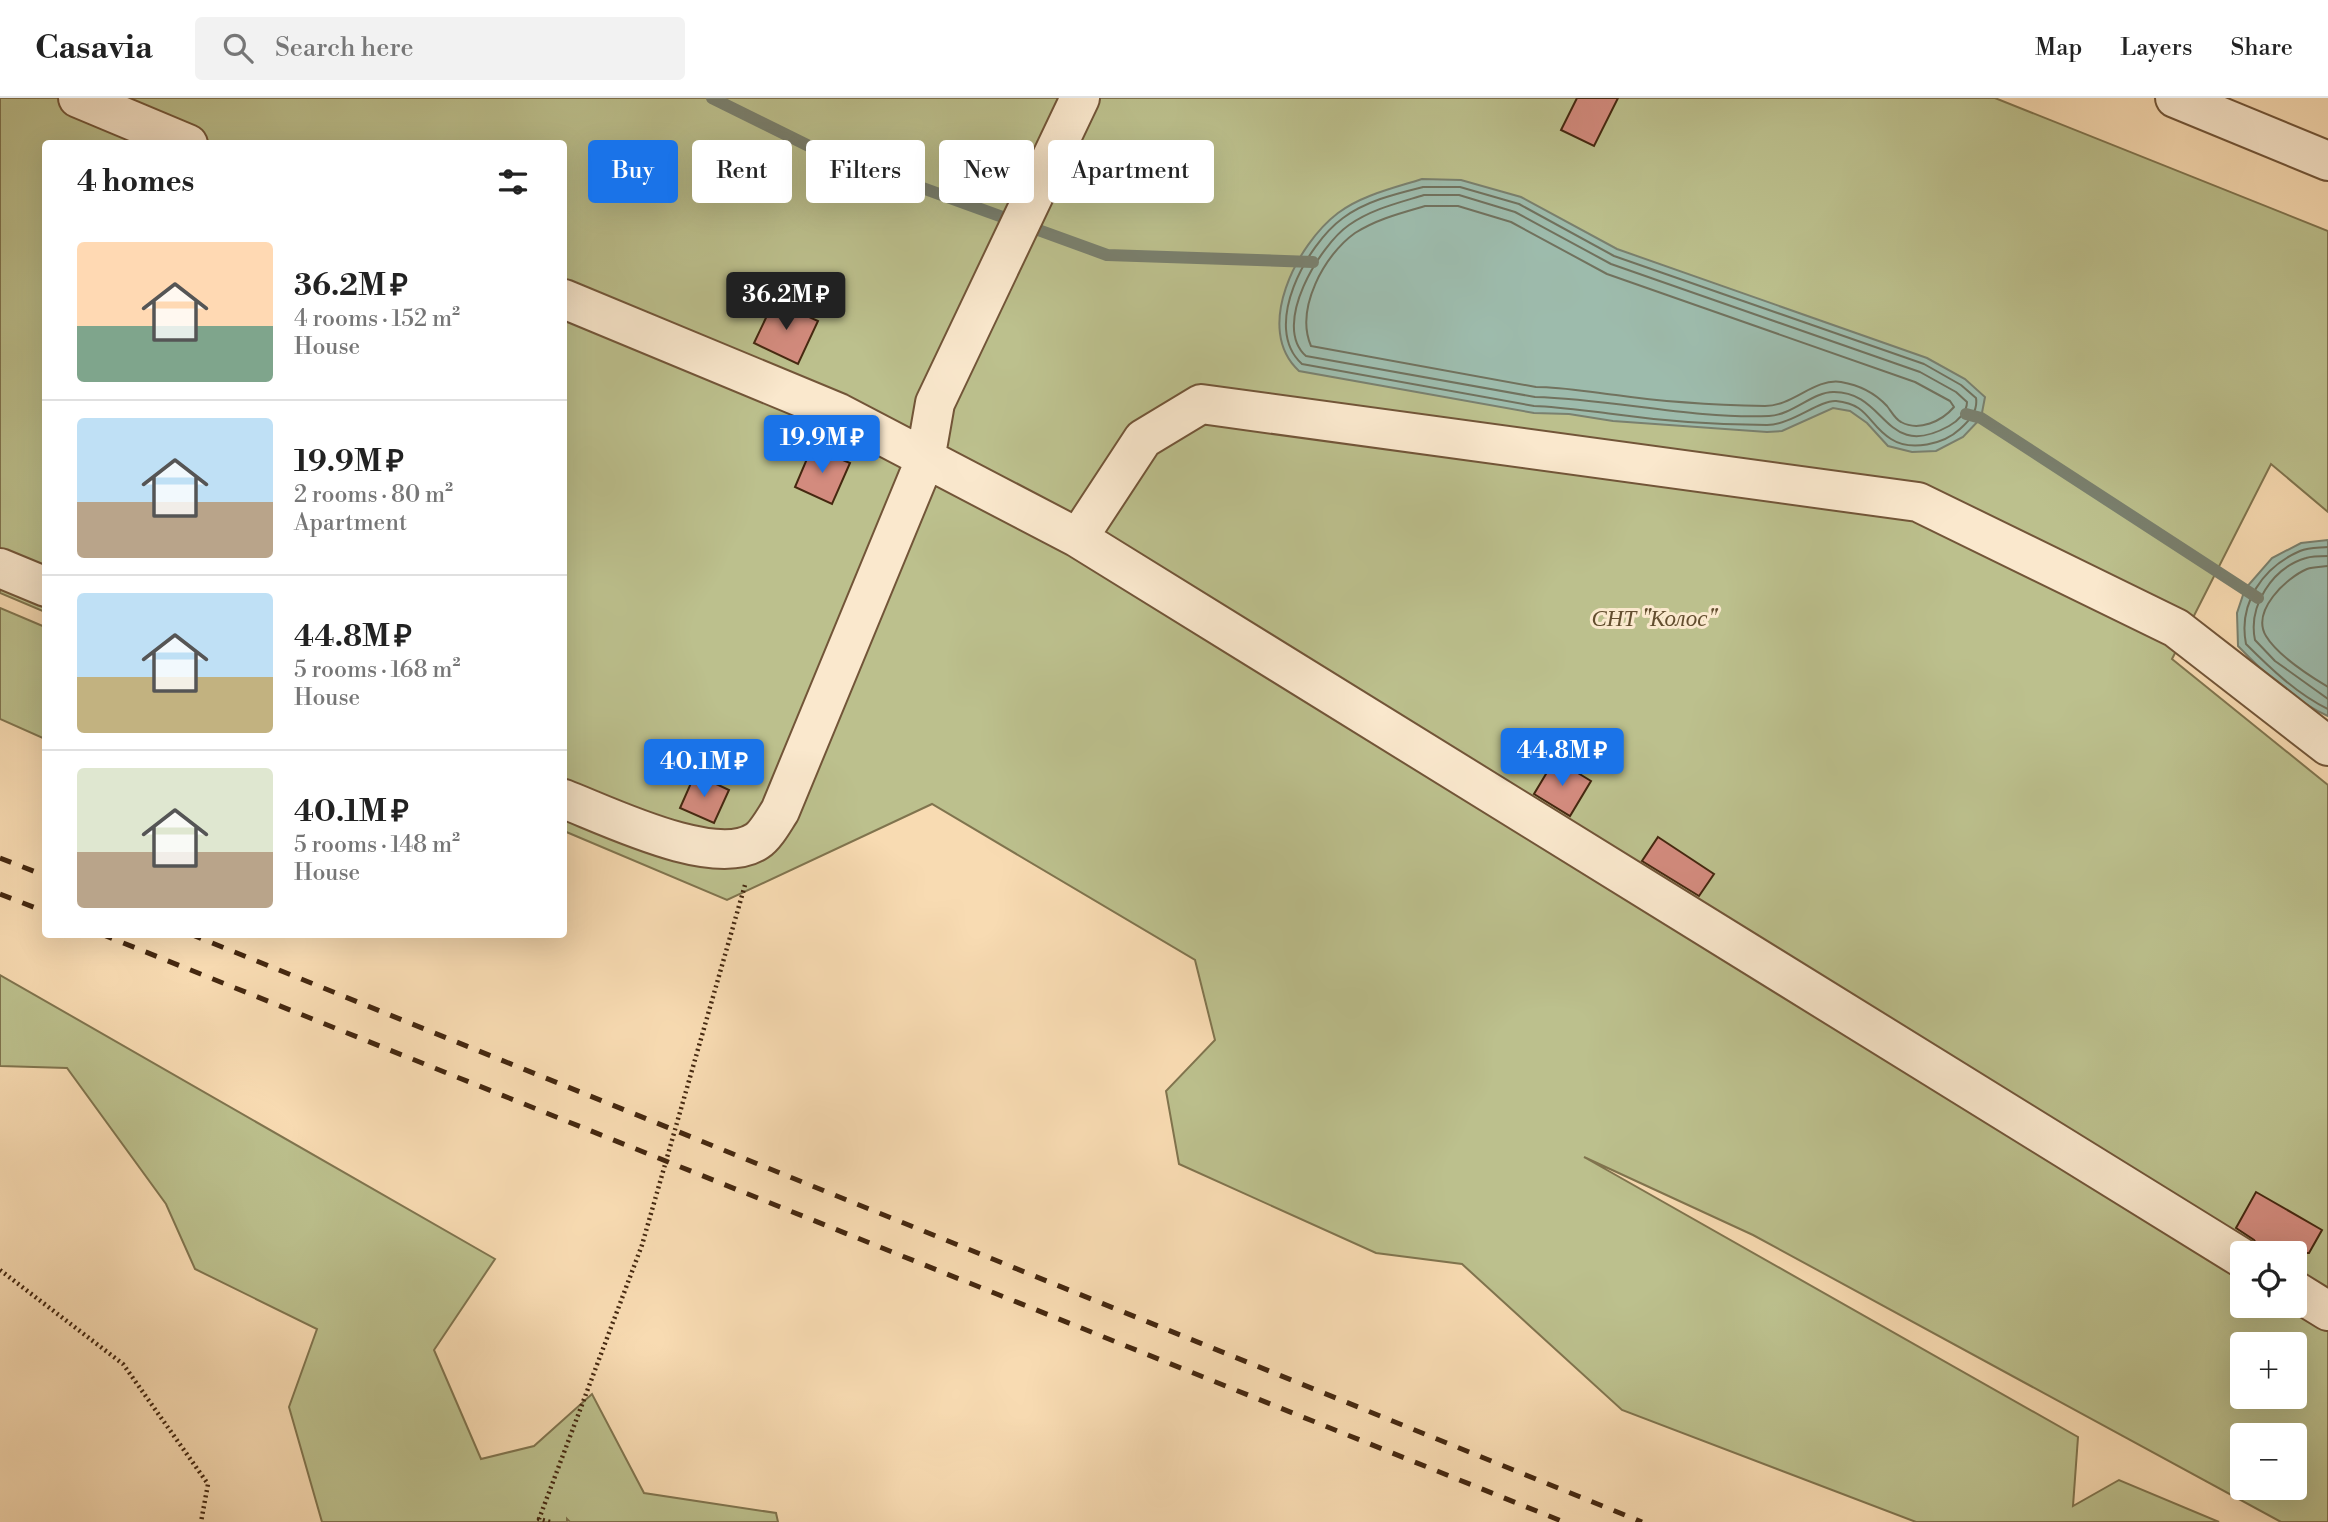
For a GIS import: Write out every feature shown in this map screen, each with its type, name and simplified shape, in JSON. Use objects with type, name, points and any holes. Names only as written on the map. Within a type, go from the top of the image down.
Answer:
[{"type":"street","points":[[78,98],[178,140]]},
{"type":"street","points":[[567,800],[675,842],[726,851],[758,841],[780,811],[925,460],[935,403],[1080,98]]},
{"type":"street","points":[[2175,98],[2328,161]]},
{"type":"street","points":[[567,300],[839,413],[1078,538],[2230,1251]]},
{"type":"street","points":[[1078,538],[1143,439],[1201,404],[1917,502],[2176,628],[2328,746]]},
{"type":"street","points":[[0,568],[42,585]]},
{"type":"street","points":[[2307,1298],[2328,1311]]},
{"type":"path","points":[[550,1522],[539,1519],[642,1245],[758,841]]},
{"type":"path","points":[[0,1270],[123,1364],[208,1484],[201,1522]]},
{"type":"green space","name":"СНТ \"Колос\"","points":[[0,98],[1995,98],[2328,231],[2328,512],[2271,464],[2172,659],[2328,785],[2328,1522],[2281,1522],[2241,1500],[2307,1500],[2307,1423],[2230,1423],[2230,1494],[1753,1235],[1584,1157],[2078,1437],[2073,1506],[2119,1480],[2219,1522],[1916,1522],[1622,1410],[1462,1264],[1376,1253],[1179,1164],[1166,1091],[1215,1040],[1195,960],[932,804],[727,900],[567,832],[567,140],[42,140],[42,611],[0,593]]},
{"type":"green space","points":[[0,608],[42,626],[42,738],[0,719]]},
{"type":"green space","points":[[0,975],[495,1259],[434,1350],[481,1459],[534,1446],[592,1394],[644,1493],[776,1513],[778,1522],[570,1522],[567,1519],[567,1522],[322,1522],[289,1407],[317,1329],[195,1269],[166,1204],[67,1068],[0,1066]]},
{"type":"water","points":[[1422,179],[1461,180],[1521,197],[1617,249],[1927,358],[1965,379],[1985,397],[1981,418],[1963,437],[1936,451],[1912,452],[1888,446],[1867,423],[1850,411],[1833,408],[1782,431],[1767,432],[1534,413],[1299,371],[1286,353],[1280,333],[1280,311],[1286,288],[1308,245],[1338,213],[1357,201]]},
{"type":"water","points":[[2328,540],[2328,716],[2280,685],[2238,646],[2237,613],[2245,589],[2272,558],[2301,543]]},
{"type":"building","points":[[1577,98],[1618,98],[1594,146],[1561,130]]},
{"type":"building","points":[[774,301],[818,321],[798,364],[754,343]]},
{"type":"building","points":[[812,447],[850,463],[832,504],[795,487]]},
{"type":"building","points":[[1555,759],[1591,781],[1570,816],[1534,794]]},
{"type":"building","points":[[695,774],[729,790],[714,823],[680,808]]},
{"type":"building","points":[[1658,837],[1714,874],[1699,896],[1642,861]]},
{"type":"building","points":[[2256,1192],[2322,1230],[2307,1253],[2307,1241],[2255,1241],[2236,1228]]},
{"type":"waterway","points":[[712,98],[815,149],[1107,255],[1313,262]]},
{"type":"waterway","points":[[1966,414],[1981,418],[2258,598]]},
{"type":"railway","points":[[0,858],[42,874]]},
{"type":"railway","points":[[0,894],[42,910]]},
{"type":"railway","points":[[111,938],[1564,1522]]},
{"type":"railway","points":[[200,938],[1642,1522]]}]
